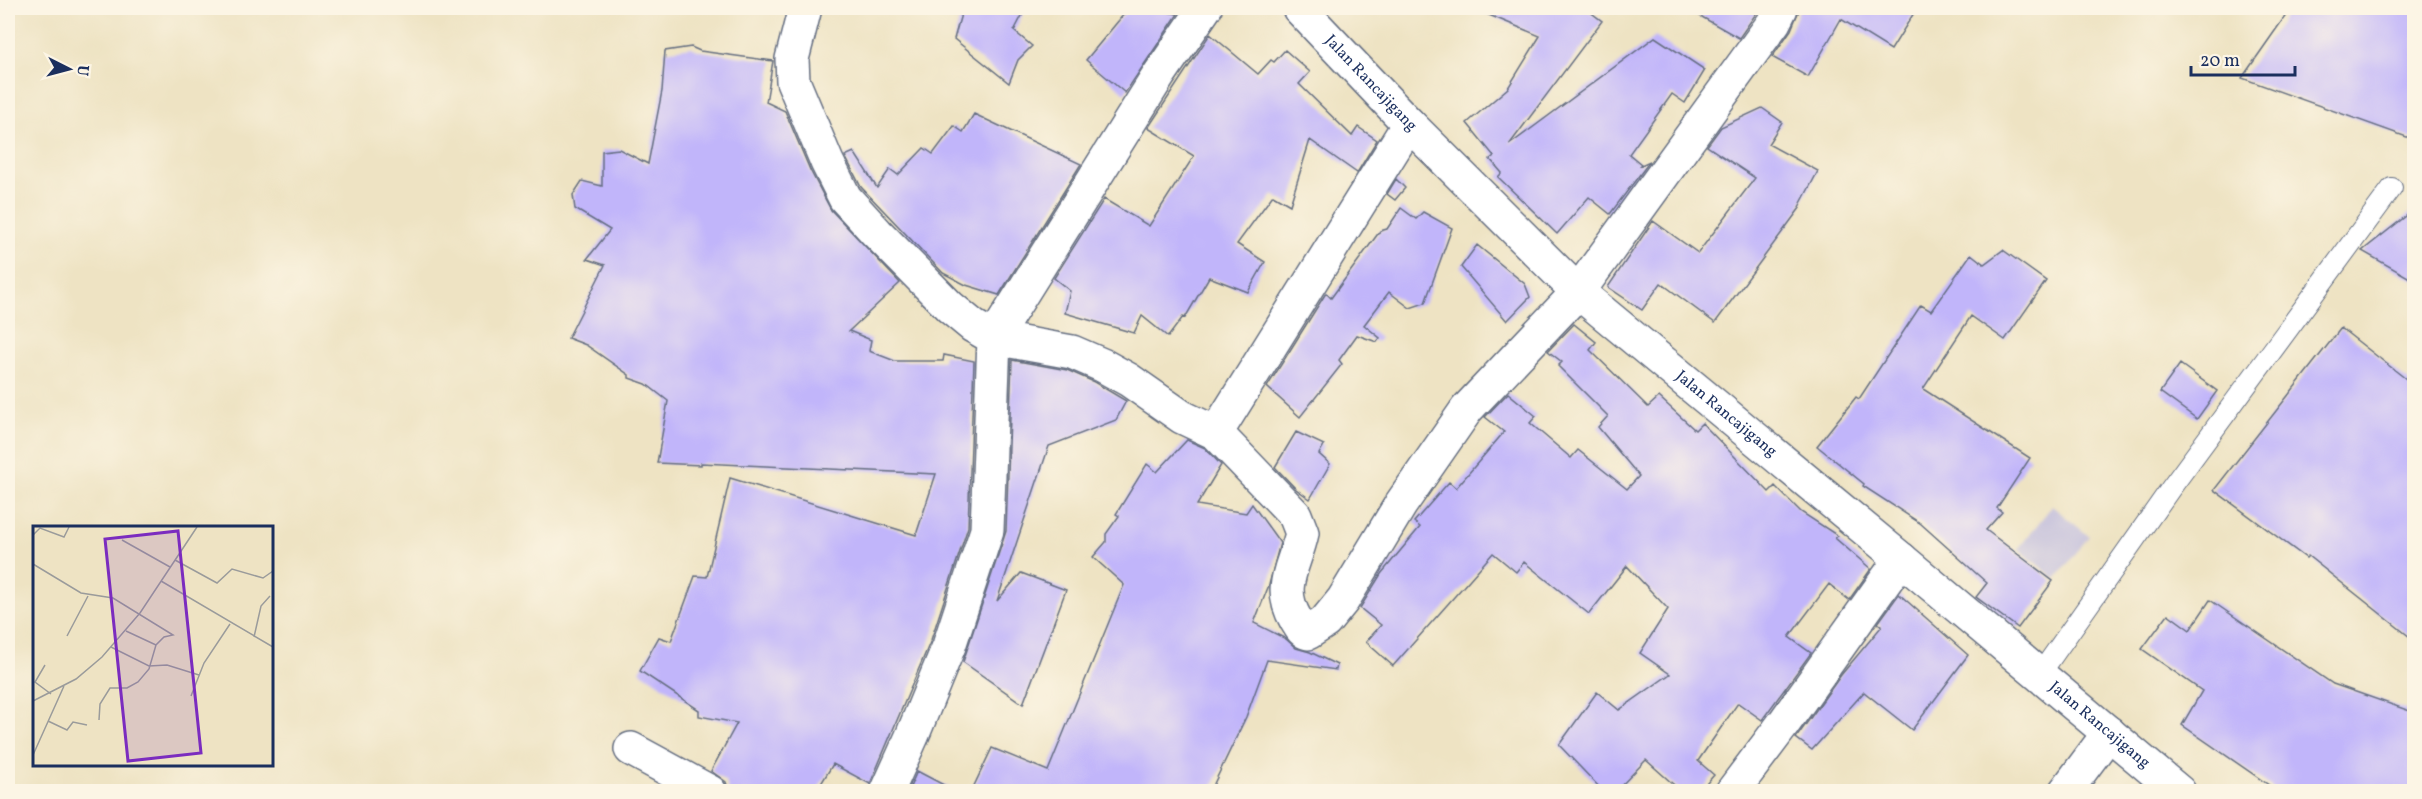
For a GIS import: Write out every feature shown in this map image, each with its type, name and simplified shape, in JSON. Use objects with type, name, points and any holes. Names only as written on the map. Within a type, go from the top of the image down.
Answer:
[{"type":"street","points":[[805,8],[792,59],[793,81],[827,162],[845,198],[950,307],[973,326],[994,338],[1072,352],[1102,365],[1129,380],[1182,417],[1216,433],[1295,515],[1301,525],[1302,533],[1287,583],[1286,596],[1287,604],[1302,630],[1308,633],[1325,622],[1342,600],[1401,504],[1467,410],[1578,292],[1774,22],[1781,8]]},
{"type":"street","points":[[887,792],[914,734],[949,646],[987,530],[994,338],[1153,85],[1205,8]]},
{"type":"street","name":"Jalan Rancajigang","points":[[1299,8],[1409,124],[1578,292],[2040,674],[2179,792]]},
{"type":"street","points":[[1216,433],[1409,124]]},
{"type":"street","points":[[1732,792],[1901,559]]},
{"type":"street","points":[[2065,792],[2109,733]]},
{"type":"street","points":[[631,749],[710,792]]},
{"type":"lane","points":[[2040,674],[2171,488],[2392,188]]},
{"type":"shaded area","points":[[2052,506],[2089,536],[2056,579],[2018,549]]},
{"type":"building","points":[[968,8],[1026,8],[1014,31],[1032,46],[1018,60],[1009,83],[954,39],[961,14]]},
{"type":"building","points":[[1129,8],[1147,8],[1178,14],[1125,93],[1086,60]]},
{"type":"building","points":[[1472,8],[1585,8],[1602,21],[1509,145],[1655,37],[1705,70],[1685,103],[1672,94],[1629,154],[1641,164],[1639,166],[1650,161],[1610,214],[1589,197],[1557,234],[1498,177],[1502,173],[1490,159],[1494,156],[1467,123],[1508,88],[1540,36]]},
{"type":"building","points":[[1686,8],[1760,8],[1739,38]]},
{"type":"building","points":[[1800,8],[1917,8],[1891,50],[1841,19],[1808,77],[1772,57],[1791,30]]},
{"type":"building","points":[[2291,8],[2415,8],[2415,140],[2242,78]]},
{"type":"building","points":[[1210,34],[1258,74],[1271,60],[1274,62],[1285,50],[1310,72],[1299,84],[1352,136],[1358,127],[1377,140],[1357,173],[1310,140],[1290,205],[1273,195],[1237,244],[1265,262],[1248,292],[1209,277],[1185,318],[1183,317],[1168,337],[1142,316],[1134,333],[1065,313],[1070,291],[1054,278],[1104,199],[1149,226],[1194,156],[1148,128]]},
{"type":"building","points":[[691,47],[700,51],[773,61],[766,102],[785,111],[810,170],[831,210],[900,283],[849,331],[871,340],[869,351],[895,361],[943,361],[944,355],[974,361],[968,527],[931,640],[870,784],[833,764],[816,792],[729,792],[726,782],[711,771],[737,723],[699,716],[699,710],[640,671],[659,637],[671,641],[695,576],[707,577],[730,478],[916,535],[936,474],[657,463],[668,401],[646,384],[629,378],[629,375],[586,345],[568,338],[605,265],[587,259],[610,230],[575,209],[573,195],[582,181],[602,186],[602,151],[619,149],[648,164],[662,91],[665,51]]},
{"type":"building","points":[[1762,108],[1782,122],[1768,144],[1818,171],[1800,208],[1715,323],[1661,283],[1642,310],[1608,287],[1653,221],[1698,253],[1755,178],[1707,146],[1721,127]]},
{"type":"building","points":[[974,114],[1081,164],[999,295],[966,285],[943,273],[861,187],[845,156],[854,152],[877,188],[890,169],[898,175],[924,148],[933,154],[954,126],[963,132]]},
{"type":"building","points":[[1396,179],[1405,188],[1395,200],[1387,194]]},
{"type":"building","points":[[1401,208],[1416,219],[1423,212],[1452,228],[1425,303],[1410,308],[1389,292],[1364,325],[1380,338],[1377,342],[1357,335],[1339,360],[1342,364],[1300,417],[1267,387],[1326,293],[1331,298],[1380,231],[1387,229]]},
{"type":"building","points":[[2415,209],[2415,281],[2362,251]]},
{"type":"building","points":[[1477,245],[1525,284],[1530,297],[1507,321],[1461,267]]},
{"type":"building","points":[[2003,250],[2046,281],[2005,340],[1971,316],[1923,389],[2030,458],[1997,508],[2002,512],[1986,530],[2053,581],[2018,628],[1976,597],[1987,583],[1920,523],[1863,486],[1864,484],[1817,446],[1856,397],[1859,399],[1921,305],[1931,311],[1971,254],[1984,264]]},
{"type":"building","points":[[1574,324],[1596,342],[1590,350],[1648,407],[1659,397],[1695,430],[1702,423],[1769,492],[1775,486],[1801,512],[1838,536],[1835,538],[1871,569],[1849,600],[1829,584],[1789,637],[1811,653],[1762,720],[1738,703],[1698,761],[1714,775],[1699,792],[1682,792],[1646,760],[1615,792],[1604,792],[1559,745],[1597,692],[1619,710],[1670,674],[1640,653],[1668,609],[1627,566],[1589,614],[1524,562],[1516,572],[1493,553],[1393,666],[1366,642],[1381,625],[1360,608],[1381,574],[1420,527],[1414,522],[1449,482],[1456,488],[1504,432],[1485,417],[1508,393],[1536,416],[1530,423],[1571,458],[1578,450],[1627,489],[1639,476],[1598,427],[1608,416],[1558,366],[1562,362],[1548,351]]},
{"type":"building","points":[[2341,328],[2415,386],[2415,641],[2308,556],[2306,558],[2214,490]]},
{"type":"building","points":[[1012,360],[1067,370],[1094,382],[1126,401],[1116,420],[1049,446],[997,601],[1021,573],[1066,590],[1023,704],[963,662],[1006,531]]},
{"type":"building","points":[[2180,364],[2217,391],[2197,419],[2160,392]]},
{"type":"building","points":[[1296,432],[1324,445],[1319,454],[1330,464],[1310,499],[1296,489],[1275,467]]},
{"type":"building","points":[[1187,440],[1205,448],[1221,465],[1197,505],[1246,513],[1252,504],[1280,543],[1269,585],[1254,623],[1286,639],[1296,648],[1337,665],[1336,670],[1267,660],[1246,717],[1210,792],[971,792],[992,748],[1048,771],[1124,585],[1093,557],[1106,542],[1106,534],[1119,516],[1116,514],[1147,464],[1157,472]]},
{"type":"building","points":[[1899,594],[1968,655],[1912,730],[1864,692],[1812,750],[1796,738],[1841,675],[1882,626],[1878,623]]},
{"type":"building","points":[[2210,600],[2333,684],[2410,711],[2415,727],[2415,792],[2279,792],[2182,725],[2202,691],[2142,649],[2168,614],[2190,630]]},
{"type":"building","points":[[917,771],[957,792],[908,792]]}]
